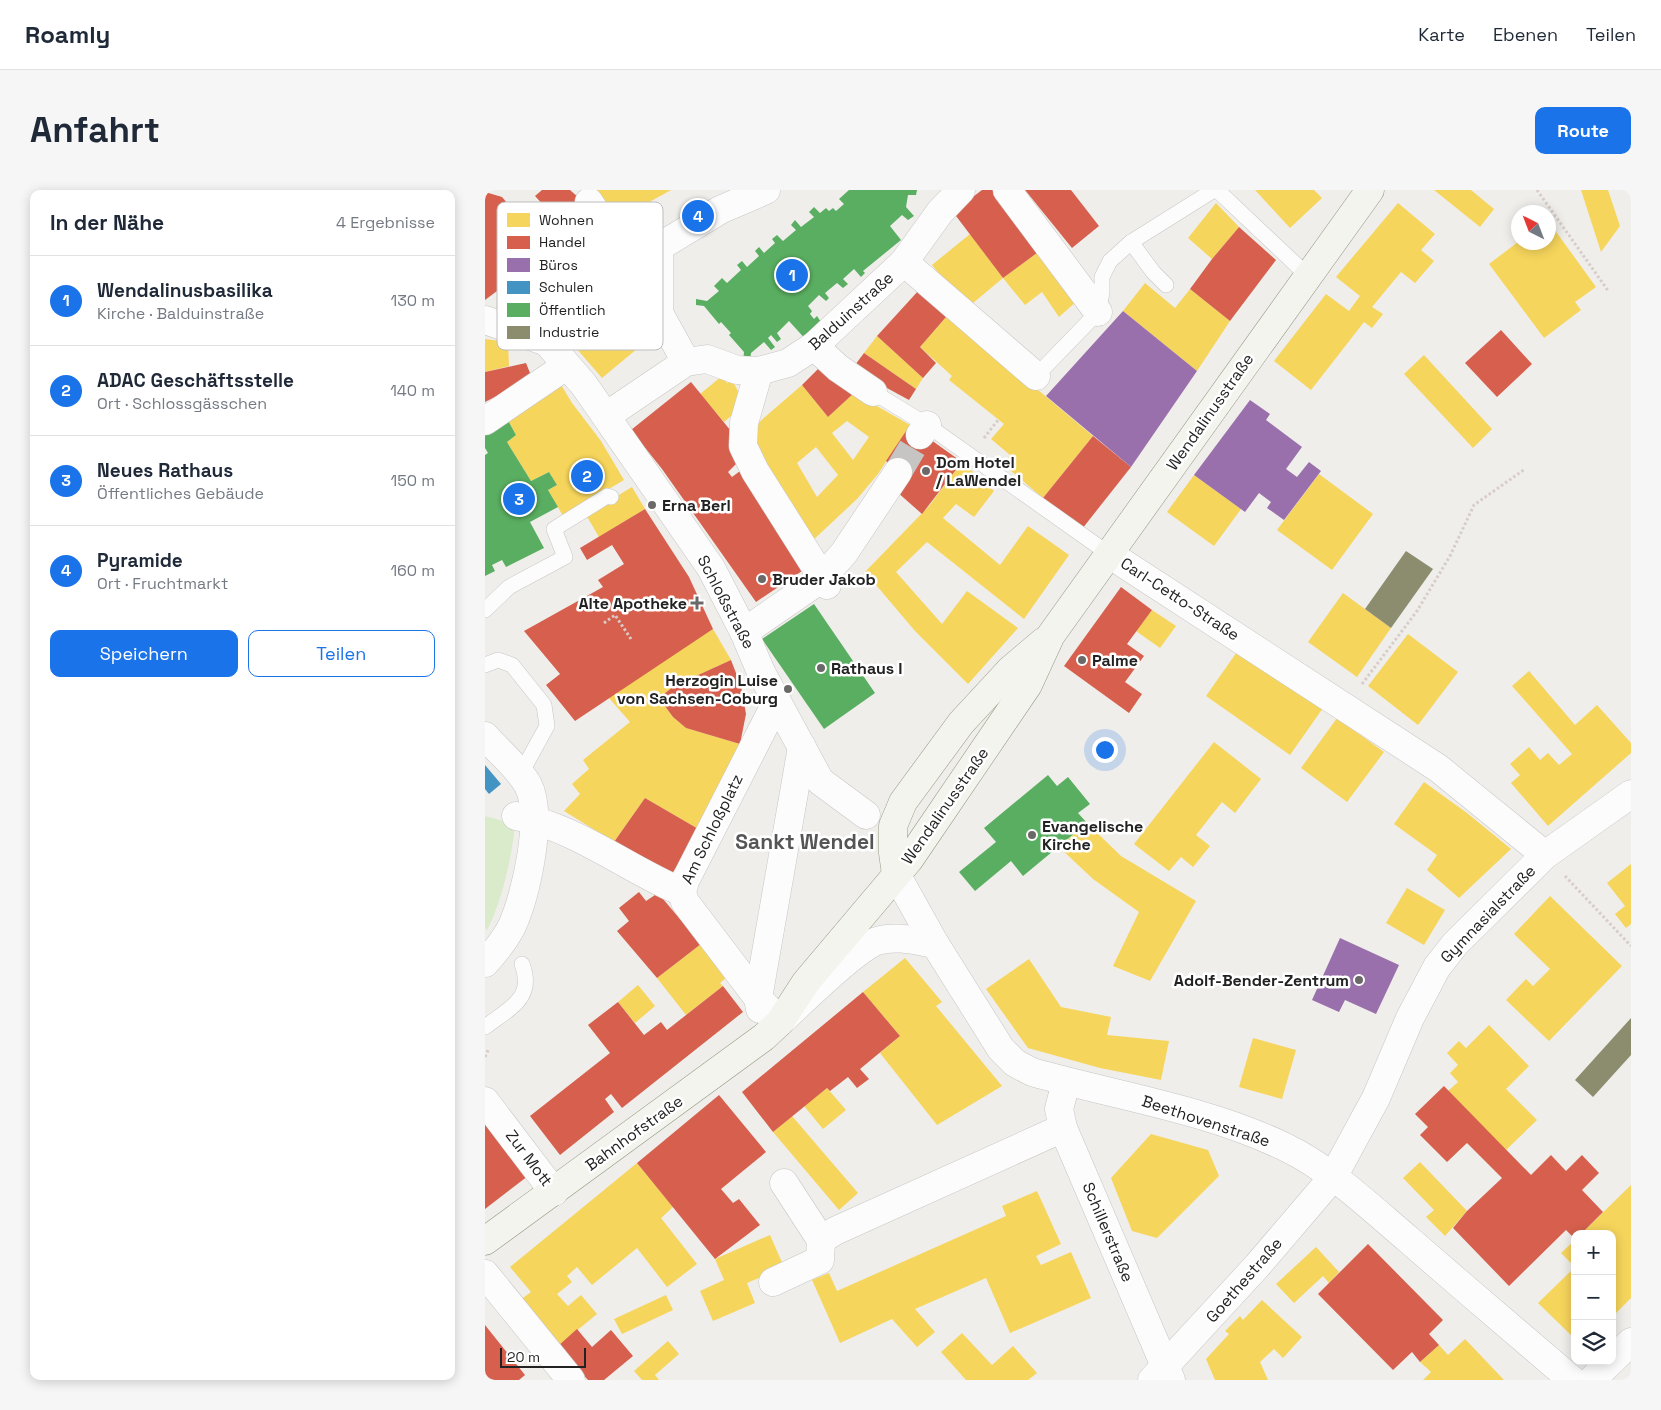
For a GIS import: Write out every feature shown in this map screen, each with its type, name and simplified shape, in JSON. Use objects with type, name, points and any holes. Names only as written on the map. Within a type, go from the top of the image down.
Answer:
[{"type":"main road","name":"Wendalinusstraße","points":[[896,874],[909,860],[1028,685],[1051,635],[1307,275],[1370,190]]},
{"type":"main road","name":"Wendalinusstraße","points":[[896,874],[893,854],[893,826],[903,802],[961,723],[1010,670],[1051,635]]},
{"type":"main road","name":"Bahnhofstraße","points":[[485,1241],[554,1192],[772,1029],[806,982],[896,874]]},
{"type":"street","points":[[663,245],[720,210],[767,190]]},
{"type":"street","name":"Balduinstraße","points":[[686,362],[707,360],[737,370],[759,372],[788,363],[815,346],[904,262],[940,212],[961,190]]},
{"type":"street","points":[[1007,190],[1098,312]]},
{"type":"street","points":[[904,262],[1037,376]]},
{"type":"street","points":[[605,416],[686,362],[663,320]]},
{"type":"street","name":"Carl-Cetto-Straße","points":[[815,346],[838,368],[873,392]]},
{"type":"street","name":"Schloßstraße","points":[[558,350],[566,366],[584,386],[605,416],[628,486],[711,568],[744,632],[761,672],[820,781],[866,815]]},
{"type":"street","points":[[485,421],[566,366]]},
{"type":"street","points":[[759,372],[744,423],[743,446],[755,471],[824,582]]},
{"type":"street","points":[[744,632],[824,582],[898,472]]},
{"type":"street","name":"Carl-Cetto-Straße","points":[[1109,554],[1438,768],[1545,855]]},
{"type":"street","name":"Am Schloßplatz","points":[[772,1029],[758,998],[685,902],[681,892],[777,701]]},
{"type":"street","points":[[485,736],[528,785],[524,817],[531,857],[519,907],[511,927],[489,949]]},
{"type":"street","points":[[758,998],[802,747]]},
{"type":"street","name":"Gymnasialstraße","points":[[1333,1177],[1376,1098],[1409,1018],[1437,967],[1455,944],[1545,855],[1631,794]]},
{"type":"street","points":[[524,817],[611,853],[681,892]]},
{"type":"street","name":"Beethovenstraße","points":[[896,874],[935,944],[1001,1049],[1015,1063],[1032,1072],[1066,1082],[1182,1110],[1238,1128],[1287,1148],[1333,1177],[1572,1380]]},
{"type":"street","name":"Bahnhofstraße","points":[[772,1029],[852,957],[877,941],[902,938],[935,944]]},
{"type":"street","name":"Schillerstraße","points":[[1066,1082],[1059,1109],[1063,1128],[1163,1376]]},
{"type":"street","name":"Zur Mott","points":[[485,1101],[554,1192]]},
{"type":"street","points":[[821,1240],[835,1231],[1063,1128]]},
{"type":"street","name":"Goethestraße","points":[[1163,1376],[1333,1177]]},
{"type":"street","points":[[773,1282],[820,1260],[821,1240],[784,1183]]},
{"type":"street","points":[[485,1274],[571,1380]]},
{"type":"street","points":[[1616,1357],[1631,1342]]},
{"type":"street","points":[[1592,1380],[1608,1365]]},
{"type":"lane","points":[[1037,376],[1098,312],[1102,293],[1102,276],[1110,261],[1131,242],[1215,190],[1307,275]]},
{"type":"lane","points":[[1131,242],[1153,272],[1167,285]]},
{"type":"lane","name":"Carl-Cetto-Straße","points":[[873,392],[924,430],[1109,554]]},
{"type":"lane","points":[[485,610],[509,587],[565,557],[554,529],[607,496],[628,486]]},
{"type":"lane","points":[[485,665],[498,660],[512,665],[544,705],[547,726],[520,775]]},
{"type":"lane","points":[[866,815],[878,823],[893,826]]},
{"type":"lane","points":[[485,1027],[517,1003],[525,991],[527,976],[522,964]]},
{"type":"path","points":[[1537,190],[1609,292]]},
{"type":"path","points":[[1344,707],[1417,611],[1450,556],[1474,505],[1525,469]]},
{"type":"path","points":[[604,622],[615,615],[631,639]]},
{"type":"path","points":[[1545,855],[1631,946]]},
{"type":"green space","points":[[485,816],[515,824],[506,878],[487,930],[485,928]]},
{"type":"building: Wohnen","points":[[585,190],[671,190],[649,202],[593,202]]},
{"type":"building: Wohnen","points":[[1255,190],[1314,190],[1322,198],[1290,228]]},
{"type":"building: Wohnen","points":[[1434,190],[1471,190],[1494,209],[1480,227]]},
{"type":"building: Wohnen","points":[[1581,190],[1608,190],[1620,226],[1601,252]]},
{"type":"building: Wohnen","points":[[1216,203],[1239,227],[1212,259],[1188,238]]},
{"type":"building: Wohnen","points":[[1398,203],[1435,234],[1421,250],[1434,261],[1415,283],[1401,272],[1372,307],[1383,314],[1372,328],[1364,322],[1311,390],[1274,361],[1326,294],[1349,311],[1360,296],[1336,277]]},
{"type":"building: Wohnen","points":[[1556,232],[1596,287],[1575,302],[1581,310],[1544,338],[1489,264],[1511,247],[1511,250],[1556,250]]},
{"type":"building: Wohnen","points":[[970,234],[1003,278],[967,308],[932,265]]},
{"type":"building: Wohnen","points":[[1041,250],[1077,301],[1059,317],[1042,292],[1025,305],[1003,278]]},
{"type":"building: Wohnen","points":[[1145,283],[1175,308],[1190,289],[1230,321],[1197,371],[1123,311]]},
{"type":"building: Wohnen","points":[[946,317],[981,342],[1093,436],[1043,498],[1004,465],[1010,455],[991,439],[1004,424],[949,380],[952,376],[920,347]]},
{"type":"building: Wohnen","points":[[877,336],[923,378],[916,389],[864,353]]},
{"type":"building: Wohnen","points":[[485,339],[497,341],[497,350],[508,350],[509,366],[485,372]]},
{"type":"building: Wohnen","points":[[578,350],[636,350],[602,378]]},
{"type":"building: Wohnen","points":[[1424,355],[1492,429],[1473,448],[1404,374]]},
{"type":"building: Wohnen","points":[[722,376],[727,383],[732,380],[745,404],[724,422],[700,394]]},
{"type":"building: Wohnen","points":[[560,383],[572,403],[601,441],[624,480],[563,516],[548,490],[557,485],[549,472],[531,481],[507,442],[516,435],[505,415]]},
{"type":"building: Wohnen","points":[[802,385],[828,417],[854,393],[910,425],[878,474],[857,499],[810,543],[767,474],[750,430]],"holes":[[[847,421],[869,437],[853,460],[832,433]],[[816,447],[838,475],[817,497],[797,463]]]},
{"type":"building: Wohnen","points":[[962,462],[994,491],[974,517],[956,504],[943,518],[1000,565],[1028,526],[1069,555],[1024,619],[927,542],[896,572],[942,624],[967,591],[1018,628],[968,684],[915,631],[865,572],[929,506]]},
{"type":"building: Wohnen","points":[[1319,474],[1373,514],[1332,570],[1277,530]]},
{"type":"building: Wohnen","points":[[1194,475],[1241,509],[1214,546],[1167,512]]},
{"type":"building: Wohnen","points":[[632,487],[645,509],[599,537],[586,515]]},
{"type":"building: Wohnen","points":[[1343,593],[1391,628],[1357,677],[1308,642]]},
{"type":"building: Wohnen","points":[[1152,610],[1176,626],[1160,648],[1136,631]]},
{"type":"building: Wohnen","points":[[713,629],[731,660],[674,686],[659,698],[673,717],[686,728],[740,744],[700,830],[645,798],[614,842],[564,811],[580,794],[572,784],[589,769],[583,760],[630,722],[609,698],[657,664]]},
{"type":"building: Wohnen","points":[[1408,634],[1458,672],[1418,725],[1368,686]]},
{"type":"building: Wohnen","points":[[1239,649],[1323,708],[1290,755],[1206,696]]},
{"type":"building: Wohnen","points":[[1529,671],[1575,725],[1597,705],[1631,743],[1631,753],[1548,826],[1511,783],[1520,775],[1510,764],[1529,747],[1540,760],[1548,753],[1559,765],[1572,754],[1512,686]]},
{"type":"building: Wohnen","points":[[1337,718],[1384,752],[1347,802],[1301,768]]},
{"type":"building: Wohnen","points":[[1214,742],[1261,779],[1235,813],[1222,802],[1196,835],[1210,846],[1193,867],[1181,857],[1169,871],[1134,844]]},
{"type":"building: Wohnen","points":[[1424,782],[1467,813],[1511,849],[1459,898],[1427,870],[1437,855],[1394,824]]},
{"type":"building: Wohnen","points":[[1087,823],[1121,856],[1196,901],[1150,981],[1113,966],[1139,912],[1093,879],[1059,847]]},
{"type":"building: Wohnen","points":[[1631,864],[1631,924],[1626,928],[1615,914],[1625,906],[1607,883]]},
{"type":"building: Wohnen","points":[[1407,888],[1445,910],[1424,945],[1386,923]]},
{"type":"building: Wohnen","points":[[1550,896],[1622,966],[1549,1041],[1506,1000],[1526,979],[1533,986],[1550,969],[1514,934]]},
{"type":"building: Wohnen","points":[[701,944],[727,977],[720,983],[723,986],[686,1015],[657,978]]},
{"type":"building: Wohnen","points":[[905,958],[942,1002],[936,1006],[1002,1086],[937,1125],[880,1053],[900,1036],[863,992]]},
{"type":"building: Wohnen","points":[[1029,959],[1061,1007],[1111,1017],[1107,1035],[1169,1041],[1161,1080],[1100,1068],[1028,1048],[986,989]]},
{"type":"building: Wohnen","points":[[638,985],[655,1006],[635,1023],[618,1002]]},
{"type":"building: Wohnen","points":[[1489,1025],[1529,1066],[1506,1089],[1537,1120],[1506,1150],[1448,1091],[1458,1082],[1450,1073],[1458,1065],[1447,1053],[1459,1041],[1466,1048]]},
{"type":"building: Wohnen","points":[[1253,1038],[1296,1050],[1282,1099],[1239,1087]]},
{"type":"building: Wohnen","points":[[827,1088],[846,1110],[823,1129],[804,1106]]},
{"type":"building: Wohnen","points":[[792,1116],[858,1193],[839,1210],[773,1132]]},
{"type":"building: Wohnen","points":[[1151,1134],[1208,1150],[1219,1176],[1157,1238],[1132,1231],[1111,1178]]},
{"type":"building: Wohnen","points":[[1420,1162],[1467,1211],[1445,1236],[1426,1217],[1434,1210],[1403,1178]]},
{"type":"building: Wohnen","points":[[637,1163],[673,1207],[661,1218],[697,1264],[667,1287],[637,1248],[592,1285],[577,1267],[567,1276],[572,1282],[557,1294],[568,1306],[581,1295],[597,1314],[558,1346],[520,1300],[531,1292],[510,1267]]},
{"type":"building: Wohnen","points":[[1631,1185],[1631,1298],[1616,1313],[1616,1230],[1585,1230]]},
{"type":"building: Wohnen","points":[[1037,1191],[1061,1244],[1036,1256],[1041,1265],[1071,1252],[1091,1298],[1010,1333],[986,1278],[915,1309],[935,1332],[917,1347],[892,1319],[840,1343],[812,1280],[829,1273],[837,1291],[1006,1216],[1002,1206]]},
{"type":"building: Wohnen","points":[[770,1235],[784,1267],[747,1283],[755,1303],[713,1321],[700,1291],[724,1280],[715,1259]]},
{"type":"building: Wohnen","points":[[1571,1244],[1571,1263],[1561,1253]]},
{"type":"building: Wohnen","points":[[1316,1247],[1339,1272],[1329,1283],[1323,1276],[1294,1303],[1276,1284]]},
{"type":"building: Wohnen","points":[[1571,1271],[1571,1335],[1538,1303]]},
{"type":"building: Wohnen","points":[[666,1295],[673,1310],[622,1334],[614,1319]]},
{"type":"building: Wohnen","points":[[1262,1300],[1302,1337],[1283,1358],[1274,1349],[1260,1362],[1268,1380],[1215,1380],[1206,1359],[1229,1334],[1225,1331],[1240,1316],[1243,1320]]},
{"type":"building: Wohnen","points":[[962,1333],[992,1365],[1013,1346],[1037,1373],[1028,1380],[966,1380],[941,1352]]},
{"type":"building: Wohnen","points":[[1465,1339],[1504,1380],[1423,1380],[1431,1372],[1420,1362],[1439,1345],[1448,1355]]},
{"type":"building: Wohnen","points":[[668,1341],[679,1354],[655,1375],[659,1380],[642,1380],[634,1371]]},
{"type":"building: Handel","points":[[542,190],[570,190],[584,202],[540,202],[535,196]]},
{"type":"building: Handel","points":[[982,190],[995,190],[1041,250],[1003,278],[953,212]]},
{"type":"building: Handel","points":[[1025,190],[1071,190],[1099,226],[1072,248]]},
{"type":"building: Handel","points":[[485,192],[502,197],[506,202],[497,202],[497,291],[485,300]]},
{"type":"building: Handel","points":[[1239,227],[1276,260],[1230,321],[1190,289]]},
{"type":"building: Handel","points":[[919,290],[946,317],[920,347],[936,363],[923,378],[877,336]]},
{"type":"building: Handel","points":[[1501,330],[1532,364],[1497,397],[1465,363]]},
{"type":"building: Handel","points":[[864,353],[916,389],[909,400],[852,369]]},
{"type":"building: Handel","points":[[526,363],[532,378],[485,402],[485,372]]},
{"type":"building: Handel","points":[[822,365],[854,393],[828,417],[802,385]]},
{"type":"building: Handel","points":[[691,382],[735,436],[739,461],[728,472],[732,477],[740,471],[780,522],[773,526],[805,569],[756,602],[662,469],[631,430]]},
{"type":"building: Handel","name":"Dom Hotel / LaWendel","points":[[910,425],[962,462],[922,514],[896,491],[906,479],[886,461]]},
{"type":"building: Handel","points":[[1093,436],[1131,467],[1082,529],[1043,498]]},
{"type":"building: Handel","points":[[645,509],[689,577],[713,629],[575,721],[546,685],[560,674],[524,631],[603,587],[598,580],[624,564],[612,545],[587,560],[580,548]]},
{"type":"building: Handel","points":[[1121,587],[1152,610],[1127,644],[1144,656],[1125,682],[1142,694],[1129,713],[1064,666]]},
{"type":"building: Handel","points":[[731,660],[741,686],[746,714],[740,744],[686,728],[673,717],[659,698],[674,686]]},
{"type":"building: Handel","points":[[645,798],[700,830],[670,877],[614,842]]},
{"type":"building: Handel","points":[[639,892],[646,901],[658,893],[701,944],[657,978],[617,931],[629,921],[619,908]]},
{"type":"building: Handel","points":[[723,986],[743,1012],[622,1108],[611,1094],[605,1099],[614,1112],[560,1155],[530,1116],[610,1053],[588,1025],[618,1002],[644,1035],[661,1022],[667,1030]]},
{"type":"building: Handel","points":[[863,992],[900,1036],[860,1069],[869,1079],[857,1088],[848,1077],[830,1091],[827,1088],[773,1132],[742,1092]]},
{"type":"building: Handel","points":[[1444,1086],[1531,1175],[1551,1155],[1566,1171],[1582,1155],[1599,1173],[1582,1190],[1603,1212],[1585,1230],[1571,1230],[1571,1235],[1566,1230],[1509,1286],[1453,1228],[1467,1211],[1502,1178],[1467,1143],[1447,1162],[1420,1135],[1428,1127],[1415,1114]]},
{"type":"building: Handel","points":[[719,1095],[766,1152],[721,1189],[733,1203],[739,1199],[760,1225],[715,1259],[637,1163]]},
{"type":"building: Handel","points":[[485,1121],[528,1176],[485,1209]]},
{"type":"building: Handel","points":[[1368,1244],[1443,1320],[1429,1334],[1439,1345],[1420,1362],[1412,1352],[1393,1370],[1318,1294]]},
{"type":"building: Handel","points":[[485,1325],[525,1375],[519,1380],[485,1380]]},
{"type":"building: Handel","points":[[577,1329],[592,1347],[611,1330],[633,1356],[604,1380],[588,1380],[558,1346]]},
{"type":"building: Büros","points":[[1123,311],[1197,371],[1131,467],[1046,396]]},
{"type":"building: Büros","points":[[1250,400],[1270,414],[1266,420],[1302,447],[1286,469],[1297,477],[1309,462],[1321,471],[1284,520],[1267,508],[1271,502],[1259,493],[1245,512],[1194,475]]},
{"type":"building: Büros","points":[[1340,938],[1399,965],[1376,1014],[1345,1000],[1339,1012],[1312,1000]]},
{"type":"building: Schulen","points":[[485,765],[501,784],[489,794],[485,789]]},
{"type":"building: Öffentlich","points":[[849,190],[917,190],[916,195],[908,195],[906,207],[914,216],[908,220],[902,215],[890,226],[901,240],[863,271],[865,273],[861,277],[854,269],[843,279],[848,284],[843,288],[837,283],[825,293],[829,298],[826,301],[819,295],[808,306],[812,311],[810,314],[814,319],[817,316],[821,322],[808,342],[789,321],[777,333],[781,339],[777,342],[771,335],[768,338],[775,347],[771,350],[764,342],[751,353],[750,362],[743,362],[744,352],[729,335],[731,333],[721,322],[719,324],[704,306],[696,305],[696,299],[707,301],[719,291],[714,286],[722,278],[727,283],[741,270],[737,265],[742,261],[747,267],[759,256],[755,251],[759,247],[764,253],[775,243],[772,239],[777,235],[783,241],[796,230],[791,225],[795,220],[801,227],[814,217],[809,212],[814,207],[820,213],[826,208],[829,211],[833,208],[836,211],[844,204],[839,199]]},
{"type":"building: Öffentlich","points":[[505,415],[516,435],[507,442],[531,481],[549,472],[557,485],[548,490],[558,507],[530,522],[544,548],[506,567],[502,560],[492,565],[495,571],[485,576],[485,455],[488,453],[485,448],[485,427]]},
{"type":"building: Öffentlich","name":"Rathaus I","points":[[814,604],[875,693],[824,729],[762,639]]},
{"type":"building: Öffentlich","name":"Evangelische Kirche","points":[[1048,775],[1057,786],[1068,777],[1090,804],[1078,813],[1087,823],[1023,876],[1011,861],[975,891],[959,872],[996,842],[984,828]]},
{"type":"building: Industrie","points":[[1406,551],[1433,569],[1391,628],[1365,609]]},
{"type":"building: Industrie","points":[[1631,1018],[1631,1055],[1593,1097],[1575,1080]]},
{"type":"tunnel","points":[[898,472],[920,435]]},
{"type":"place","name":"Pyramide","points":[[698,216]]},
{"type":"place","name":"Wendalinusbasilika","points":[[792,275]]},
{"type":"place","name":"Dom Hotel / LaWendel","points":[[926,471]]},
{"type":"place","name":"ADAC Geschäftsstelle","points":[[587,476]]},
{"type":"place","name":"Neues Rathaus","points":[[519,499]]},
{"type":"place","name":"Erna Berl","points":[[652,505]]},
{"type":"place","name":"Bruder Jakob","points":[[762,579]]},
{"type":"place","name":"Alte Apotheke","points":[[697,603]]},
{"type":"place","name":"Palme","points":[[1082,660]]},
{"type":"place","name":"Rathaus I","points":[[821,668]]},
{"type":"place","name":"Herzogin Luise von Sachsen-Coburg","points":[[788,689]]},
{"type":"place","name":"Evangelische Kirche","points":[[1032,835]]},
{"type":"place","name":"Adolf-Bender-Zentrum","points":[[1359,980]]},
{"type":"district","name":"Sankt Wendel","points":[[805,841]]}]
